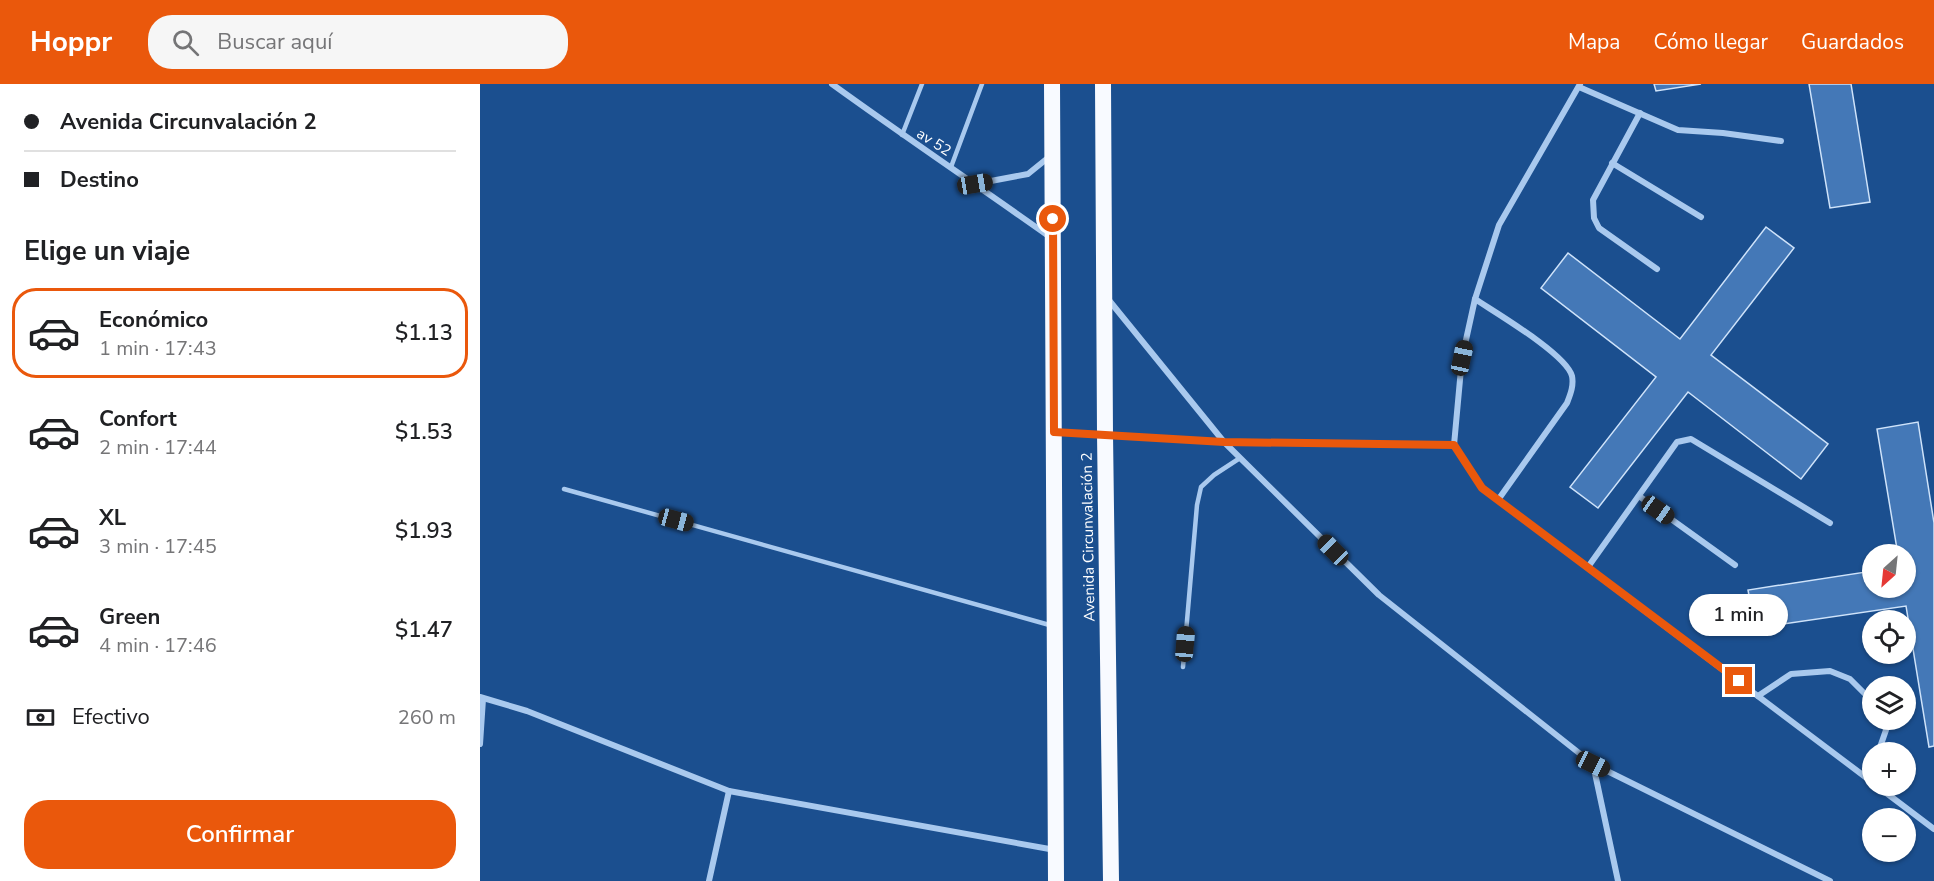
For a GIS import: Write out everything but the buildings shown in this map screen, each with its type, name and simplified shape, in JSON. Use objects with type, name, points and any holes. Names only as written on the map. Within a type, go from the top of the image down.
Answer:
[{"type":"highway","points":[[1052,84],[1056,881]]},
{"type":"highway","name":"Avenida Circunvalación 2","points":[[1103,84],[1111,881]]},
{"type":"street","name":"av 52","points":[[832,84],[1053,240]]},
{"type":"street","points":[[1781,141],[1678,130],[1579,86],[1499,225],[1475,299],[1462,358],[1454,445],[1482,488],[1862,775]]},
{"type":"street","points":[[1640,114],[1593,200],[1594,218],[1599,228],[1657,269]]},
{"type":"street","points":[[975,184],[1028,174],[1053,154]]},
{"type":"street","points":[[1612,163],[1701,217]]},
{"type":"street","points":[[1104,294],[1224,442],[1379,595],[1593,764],[1830,881]]},
{"type":"street","points":[[1475,299],[1553,352],[1572,374],[1572,388],[1568,403],[1498,500]]},
{"type":"street","points":[[1054,432],[1224,442],[1454,445]]},
{"type":"street","points":[[1587,567],[1677,442],[1691,439],[1830,523]]},
{"type":"street","points":[[1639,496],[1735,565]]},
{"type":"street","points":[[1758,696],[1791,674],[1830,671],[1850,679],[1862,691]]},
{"type":"street","points":[[480,744],[481,698],[527,711],[729,791],[1056,850]]},
{"type":"street","points":[[1593,764],[1618,881]]},
{"type":"street","points":[[709,881],[729,791]]},
{"type":"street","points":[[1890,796],[1934,829]]},
{"type":"lane","points":[[902,135],[922,84]]},
{"type":"lane","points":[[951,167],[982,84]]},
{"type":"lane","points":[[1183,667],[1197,505],[1201,487],[1214,475],[1240,458]]},
{"type":"lane","points":[[564,489],[1055,627]]},
{"type":"route","points":[[1053,219],[1054,432],[1224,442],[1454,445],[1482,488],[1739,681]]}]
